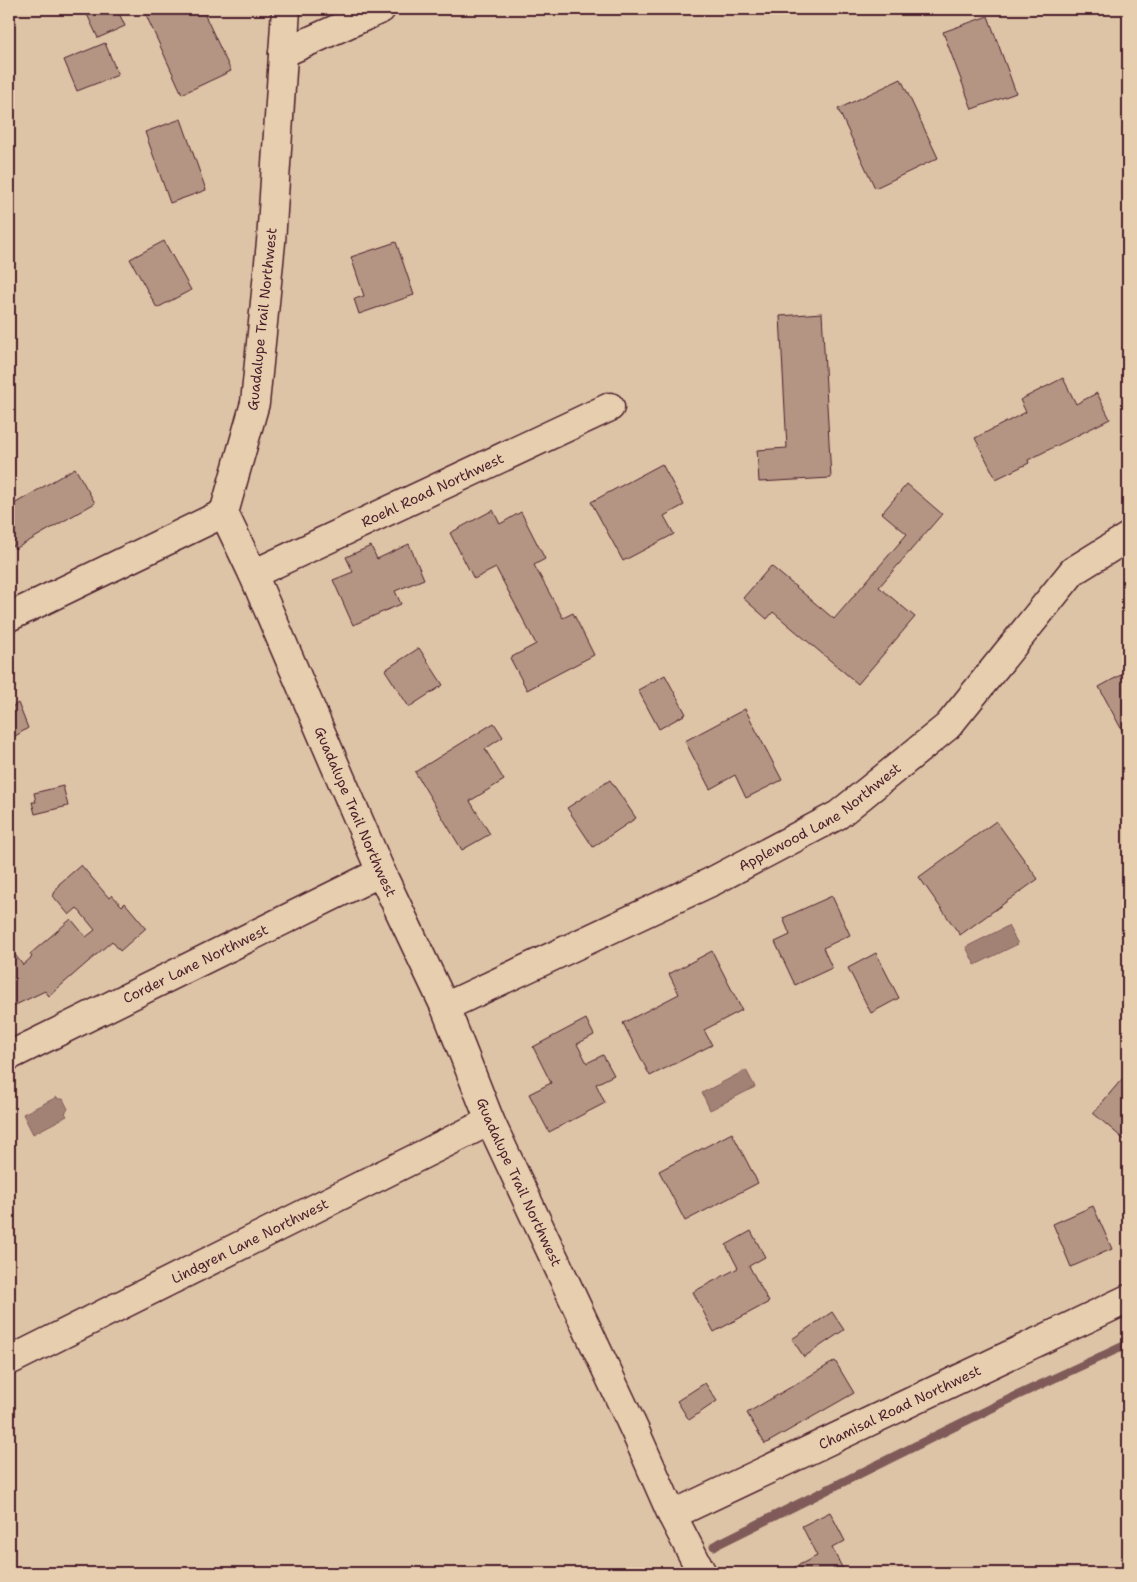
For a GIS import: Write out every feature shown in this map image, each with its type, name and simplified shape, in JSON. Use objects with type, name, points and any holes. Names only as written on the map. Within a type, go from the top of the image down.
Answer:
[{"type":"street","name":"Guadalupe Trail Northwest","points":[[286,9],[271,242],[255,403],[224,513],[253,574],[381,872],[445,1006],[490,1121],[635,1430],[672,1515],[702,1573]]},
{"type":"street","points":[[283,53],[381,9]]},
{"type":"street","name":"Roehl Road Northwest","points":[[253,574],[610,407]]},
{"type":"street","points":[[9,617],[224,513]]},
{"type":"street","name":"Applewood Lane Northwest","points":[[445,1006],[713,881],[838,815],[948,726],[1073,571],[1128,537]]},
{"type":"street","name":"Corder Lane Northwest","points":[[9,1056],[381,872]]},
{"type":"street","name":"Lindgren Lane Northwest","points":[[9,1361],[490,1121]]},
{"type":"street","name":"Chamisal Road Northwest","points":[[672,1515],[1128,1299]]},
{"type":"shaded area","points":[[1008,926],[1018,944],[975,965],[966,947]]},
{"type":"shaded area","points":[[746,1070],[755,1087],[710,1110],[702,1093]]},
{"type":"shaded area","points":[[57,1097],[58,1099],[63,1099],[68,1109],[65,1113],[67,1116],[33,1134],[23,1114]]},
{"type":"building","points":[[94,9],[117,9],[125,26],[98,38],[86,12]]},
{"type":"building","points":[[158,9],[202,9],[231,71],[182,94],[146,15]]},
{"type":"building","points":[[988,16],[1016,93],[972,109],[943,32]]},
{"type":"building","points":[[105,43],[118,75],[77,91],[64,60]]},
{"type":"building","points":[[901,79],[938,158],[875,188],[838,109]]},
{"type":"building","points":[[181,119],[206,190],[170,203],[145,132]]},
{"type":"building","points":[[164,241],[191,290],[157,308],[130,259]]},
{"type":"building","points":[[396,242],[414,295],[359,314],[354,299],[364,296],[351,257]]},
{"type":"building","points":[[822,313],[831,478],[759,482],[757,450],[787,448],[780,316]]},
{"type":"building","points":[[1063,378],[1076,404],[1097,393],[1110,419],[1028,460],[1029,463],[996,479],[975,438],[1026,412],[1020,400]]},
{"type":"building","points":[[662,464],[684,505],[664,516],[674,534],[623,561],[591,502]]},
{"type":"building","points":[[75,468],[95,503],[15,549],[9,539],[9,507]]},
{"type":"building","points":[[907,484],[942,514],[879,587],[915,617],[858,684],[773,612],[767,619],[743,598],[771,566],[834,619],[907,534],[882,513]]},
{"type":"building","points":[[493,510],[500,524],[521,512],[545,559],[534,565],[563,618],[573,613],[594,655],[527,690],[510,658],[536,644],[496,568],[474,579],[450,533]]},
{"type":"building","points":[[409,544],[424,579],[395,591],[401,604],[353,625],[333,580],[353,572],[346,557],[371,546],[377,559]]},
{"type":"building","points":[[419,648],[443,685],[409,707],[385,670]]},
{"type":"building","points":[[1128,671],[1128,734],[1125,736],[1099,687]]},
{"type":"building","points":[[665,675],[686,714],[659,729],[638,690]]},
{"type":"building","points":[[18,703],[28,728],[9,740],[9,709]]},
{"type":"building","points":[[745,709],[782,780],[746,798],[735,775],[710,789],[685,741]]},
{"type":"building","points":[[494,723],[503,737],[485,749],[504,780],[470,801],[490,834],[462,850],[415,772]]},
{"type":"building","points":[[610,780],[636,818],[593,847],[567,808]]},
{"type":"building","points":[[63,786],[68,806],[35,814],[32,802],[36,802],[34,793]]},
{"type":"building","points":[[996,821],[1038,879],[960,935],[919,877]]},
{"type":"building","points":[[81,865],[109,898],[112,895],[122,906],[125,903],[146,928],[120,951],[112,941],[49,996],[45,991],[9,1008],[9,958],[15,955],[23,965],[32,957],[30,954],[71,919],[86,937],[95,930],[77,908],[69,915],[53,896],[59,884]]},
{"type":"building","points":[[832,896],[850,935],[823,948],[832,968],[795,985],[775,942],[790,935],[783,918]]},
{"type":"building","points":[[712,951],[742,1010],[704,1030],[712,1045],[650,1076],[623,1023],[679,994],[669,974]]},
{"type":"building","points":[[876,953],[899,998],[871,1013],[848,968]]},
{"type":"building","points":[[586,1019],[594,1035],[577,1044],[587,1063],[603,1055],[614,1075],[596,1084],[605,1103],[549,1132],[529,1094],[551,1083],[533,1047]]},
{"type":"building","points":[[1128,1072],[1128,1143],[1093,1113]]},
{"type":"building","points":[[732,1133],[758,1183],[685,1221],[659,1171]]},
{"type":"building","points":[[1093,1206],[1112,1249],[1071,1267],[1053,1224]]},
{"type":"building","points":[[751,1231],[765,1257],[749,1266],[769,1302],[714,1332],[693,1292],[738,1268],[726,1245]]},
{"type":"building","points":[[832,1312],[844,1330],[804,1357],[792,1339]]},
{"type":"building","points":[[835,1361],[854,1393],[765,1444],[747,1413]]},
{"type":"building","points":[[705,1383],[717,1401],[689,1420],[677,1401]]},
{"type":"building","points":[[830,1512],[845,1541],[832,1548],[845,1573],[783,1573],[817,1556],[802,1526]]},
{"type":"waterway","points":[[714,1546],[1016,1396],[1128,1344]]}]
